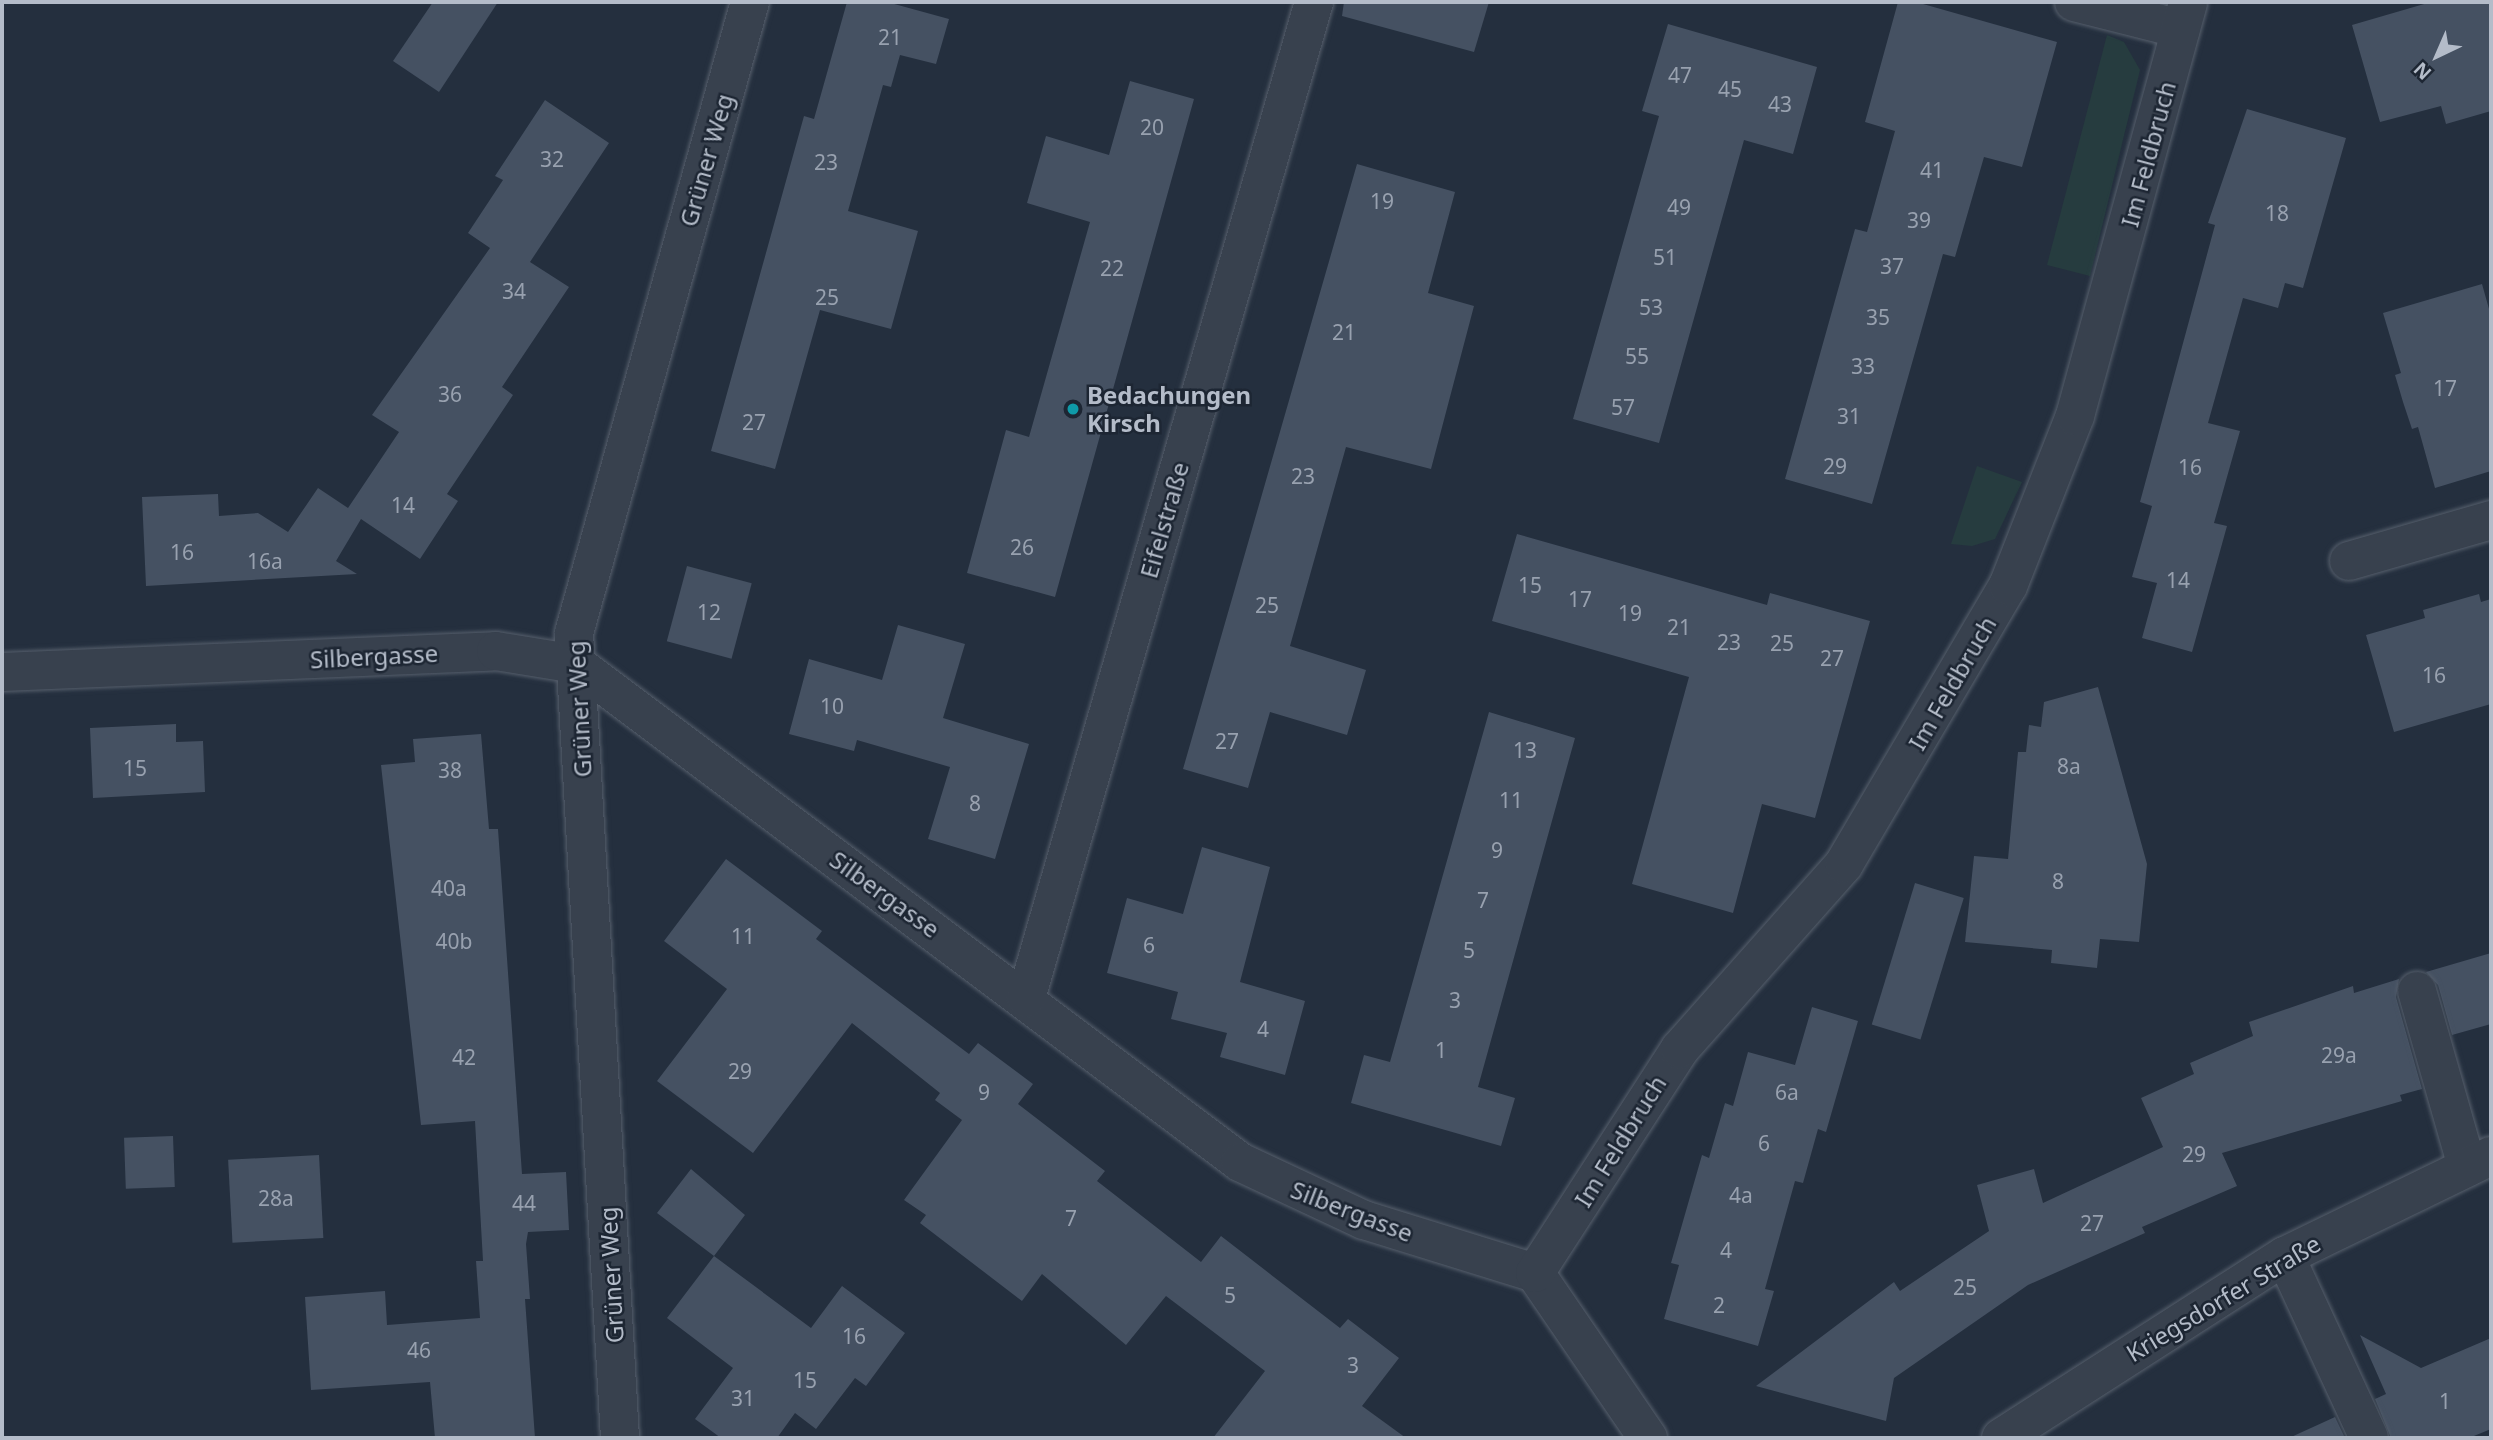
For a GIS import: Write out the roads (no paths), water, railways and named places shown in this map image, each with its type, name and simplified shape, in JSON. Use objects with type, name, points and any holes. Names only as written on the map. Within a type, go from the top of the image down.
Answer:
[{"type":"street","name":"Grüner Weg","points":[[620,1438],[574,633],[750,2]]},
{"type":"street","name":"Eifelstraße","points":[[1026,998],[1314,2]]},
{"type":"street","points":[[2074,2],[2184,15]]},
{"type":"street","name":"Im Feldbruch","points":[[1535,1273],[1679,1049],[1844,863],[2008,586],[2075,416],[2184,15]]},
{"type":"street","points":[[2349,561],[2491,520]]},
{"type":"street","name":"Silbergasse","points":[[2,672],[496,651],[576,664],[1026,998],[1240,1162],[1364,1220],[1535,1273]]},
{"type":"street","points":[[2417,991],[2479,1161]]},
{"type":"street","name":"Kriegsdorfer Straße","points":[[2001,1438],[2285,1256],[2479,1161]]},
{"type":"street","points":[[2285,1256],[2369,1438]]},
{"type":"street","points":[[1535,1273],[1648,1438]]},
{"type":"place","name":"Bedachungen Kirsch","points":[[1073,409]]}]
